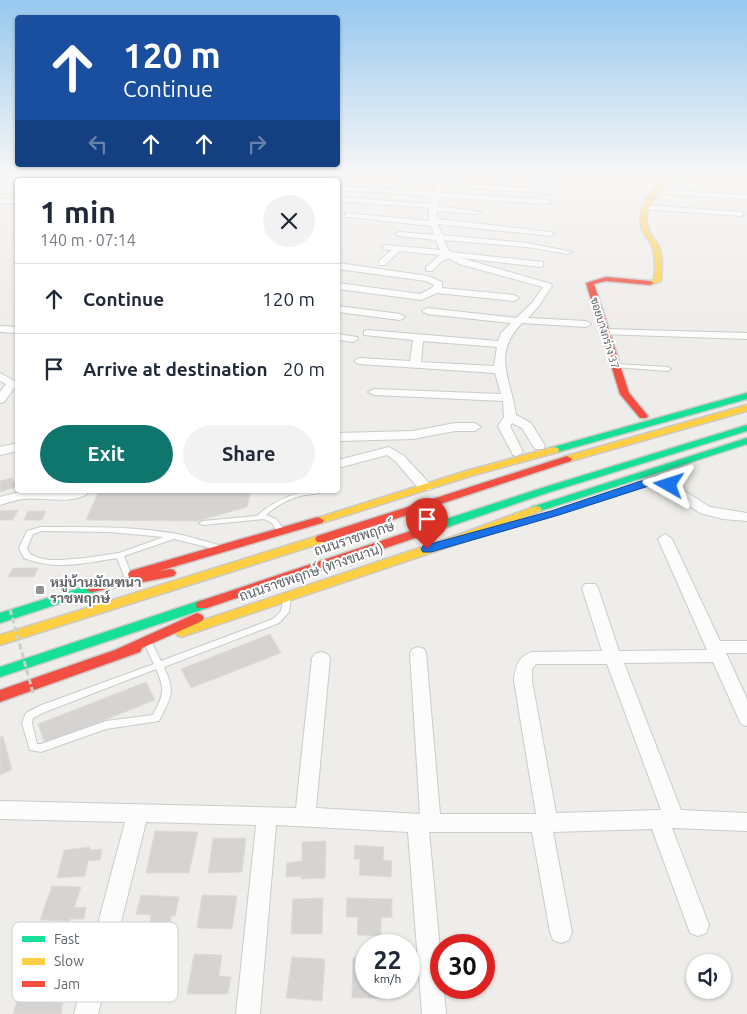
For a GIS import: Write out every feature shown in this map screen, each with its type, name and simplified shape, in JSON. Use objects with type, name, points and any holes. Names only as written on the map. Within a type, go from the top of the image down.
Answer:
[{"type":"main road","name":"ซอยบางกร่าง 37","points":[[643,223],[648,237],[656,246],[658,281],[646,284],[598,280],[590,283],[615,366],[626,394],[643,416]]},
{"type":"main road","points":[[470,473],[517,452],[747,388]]},
{"type":"main road","points":[[0,618],[128,576],[282,532],[470,473],[747,396]]},
{"type":"main road","name":"ถนนราชพฤกษ์","points":[[0,640],[406,513],[543,466],[747,408]]},
{"type":"main road","name":"ถนนราชพฤกษ์","points":[[0,672],[546,490],[747,428]]},
{"type":"main road","name":"ถนนราชพฤกษ์ (ทางขนาน)","points":[[0,696],[287,595],[462,538],[553,504],[747,441]]},
{"type":"main road","points":[[462,538],[555,513],[747,450]]},
{"type":"main road","points":[[92,588],[276,553]]},
{"type":"main road","points":[[121,652],[290,575]]},
{"type":"street","points":[[433,223],[441,248],[448,255],[478,267],[548,286],[535,305],[505,335],[502,344],[499,370],[508,398],[510,417],[504,426],[517,452]]},
{"type":"street","points":[[436,223],[551,234]]},
{"type":"street","points":[[399,234],[527,245],[568,252]]},
{"type":"street","points":[[386,247],[540,264]]},
{"type":"street","points":[[382,263],[399,248]]},
{"type":"street","points":[[429,269],[439,259],[448,255]]},
{"type":"street","points":[[340,266],[433,280],[439,284],[436,290]]},
{"type":"street","points":[[340,286],[421,296],[436,290],[514,298]]},
{"type":"street","points":[[340,309],[400,317]]},
{"type":"street","points":[[427,311],[518,320],[586,324]]},
{"type":"street","points":[[0,329],[15,330]]},
{"type":"street","points":[[605,332],[747,336]]},
{"type":"street","points":[[368,333],[502,344]]},
{"type":"street","points":[[340,337],[353,340]]},
{"type":"street","points":[[415,364],[418,337]]},
{"type":"street","points":[[359,361],[499,370]]},
{"type":"street","points":[[0,376],[12,382],[13,391],[0,400]]},
{"type":"street","points":[[374,392],[508,398]]},
{"type":"street","points":[[510,417],[527,426],[539,446]]},
{"type":"street","points":[[340,437],[413,435],[455,427],[475,427]]},
{"type":"street","points":[[0,451],[15,447]]},
{"type":"street","points":[[340,463],[389,451],[400,459],[425,487]]},
{"type":"street","points":[[659,478],[705,510],[723,515],[747,517]]},
{"type":"street","points":[[0,501],[23,496],[71,495],[76,493]]},
{"type":"street","points":[[665,539],[747,719]]},
{"type":"street","points":[[590,588],[667,820],[698,925]]},
{"type":"street","points":[[561,932],[523,681],[524,667],[532,658],[614,658],[717,652],[747,647]]},
{"type":"street","points":[[418,653],[434,1014]]},
{"type":"street","points":[[305,817],[321,658]]},
{"type":"street","points":[[3,809],[305,817],[425,823],[667,820],[747,822]]},
{"type":"street","points":[[110,922],[138,813]]},
{"type":"street","points":[[248,1014],[268,816]]},
{"type":"lane","points":[[615,366],[668,369]]},
{"type":"lane","points":[[260,516],[267,509],[290,496],[308,493]]},
{"type":"lane","points":[[203,523],[260,516],[274,521],[282,532]]},
{"type":"lane","points":[[177,535],[120,555],[87,560],[45,562],[27,556],[23,548],[30,533],[41,529],[134,530],[177,535],[222,549]]},
{"type":"lane","points":[[120,555],[128,576]]},
{"type":"lane","points":[[148,643],[158,665],[167,693],[156,718],[106,725],[41,748],[33,747],[27,723],[29,716],[42,709],[158,665],[276,621],[285,612],[287,595]]},
{"type":"path","points":[[10,609],[33,693]]},
{"type":"building","points":[[12,478],[15,488],[0,492],[0,481]]},
{"type":"building","points":[[98,493],[250,493],[247,507],[198,521],[86,520]]},
{"type":"building","points":[[18,510],[13,520],[0,520],[0,511]]},
{"type":"building","points":[[28,511],[46,511],[42,520],[24,520]]},
{"type":"building","points":[[13,568],[38,568],[34,577],[8,577]]},
{"type":"building","points":[[270,634],[281,653],[191,688],[181,669]]},
{"type":"building","points":[[146,682],[155,700],[45,744],[38,724]]},
{"type":"building","points":[[3,736],[12,770],[0,775],[0,737]]},
{"type":"building","points":[[155,831],[198,832],[189,873],[146,873]]},
{"type":"building","points":[[213,838],[246,838],[242,872],[208,873]]},
{"type":"building","points":[[326,841],[325,878],[301,879],[301,876],[286,877],[287,863],[302,861],[302,842]]},
{"type":"building","points":[[355,845],[384,847],[383,860],[392,861],[391,877],[359,875],[360,859],[354,859]]},
{"type":"building","points":[[90,847],[90,850],[102,849],[100,860],[88,861],[85,876],[57,878],[64,850]]},
{"type":"building","points":[[52,886],[81,887],[74,908],[86,907],[84,919],[70,919],[70,921],[40,920]]},
{"type":"building","points":[[141,895],[179,897],[175,916],[171,916],[171,922],[150,922],[151,915],[136,914]]},
{"type":"building","points":[[202,895],[237,896],[232,929],[197,928]]},
{"type":"building","points":[[323,898],[322,934],[291,934],[293,899]]},
{"type":"building","points":[[347,898],[392,899],[392,917],[381,918],[381,934],[357,934],[358,917],[346,917]]},
{"type":"building","points":[[194,954],[222,955],[219,976],[231,977],[228,994],[187,994]]},
{"type":"building","points":[[292,957],[325,959],[322,1001],[286,998]]},
{"type":"building","points":[[353,958],[355,958],[355,998],[352,998]]},
{"type":"building","points":[[17,1002],[63,1002],[61,1014],[13,1014]]},
{"type":"traffic: fast","points":[[554,450],[747,396]]},
{"type":"traffic: fast","points":[[426,530],[546,490],[747,428]]},
{"type":"traffic: fast","points":[[536,509],[747,441]]},
{"type":"traffic: fast","points":[[0,618],[106,584]]},
{"type":"traffic: fast","points":[[0,672],[202,605]]},
{"type":"traffic: slow","points":[[644,223],[647,234],[656,246],[658,254],[657,281],[650,283]]},
{"type":"traffic: slow","points":[[567,459],[747,408]]},
{"type":"traffic: slow","points":[[318,521],[470,473],[554,450]]},
{"type":"traffic: slow","points":[[182,632],[462,538],[536,509]]},
{"type":"traffic: slow","points":[[0,640],[321,539]]},
{"type":"traffic: jam","points":[[643,416],[625,394],[590,283],[606,279],[650,283]]},
{"type":"traffic: jam","points":[[321,539],[567,459]]},
{"type":"traffic: jam","points":[[134,574],[318,521]]},
{"type":"traffic: jam","points":[[202,605],[426,530]]},
{"type":"traffic: jam","points":[[92,588],[170,573]]},
{"type":"traffic: jam","points":[[121,652],[197,618]]},
{"type":"traffic: jam","points":[[0,696],[135,648]]},
{"type":"place","name":"หมู่บ้านมัณฑนา ราชพฤกษ์","points":[[40,590]]},
{"type":"route","points":[[427,549],[555,513],[659,478],[669,485]]}]
